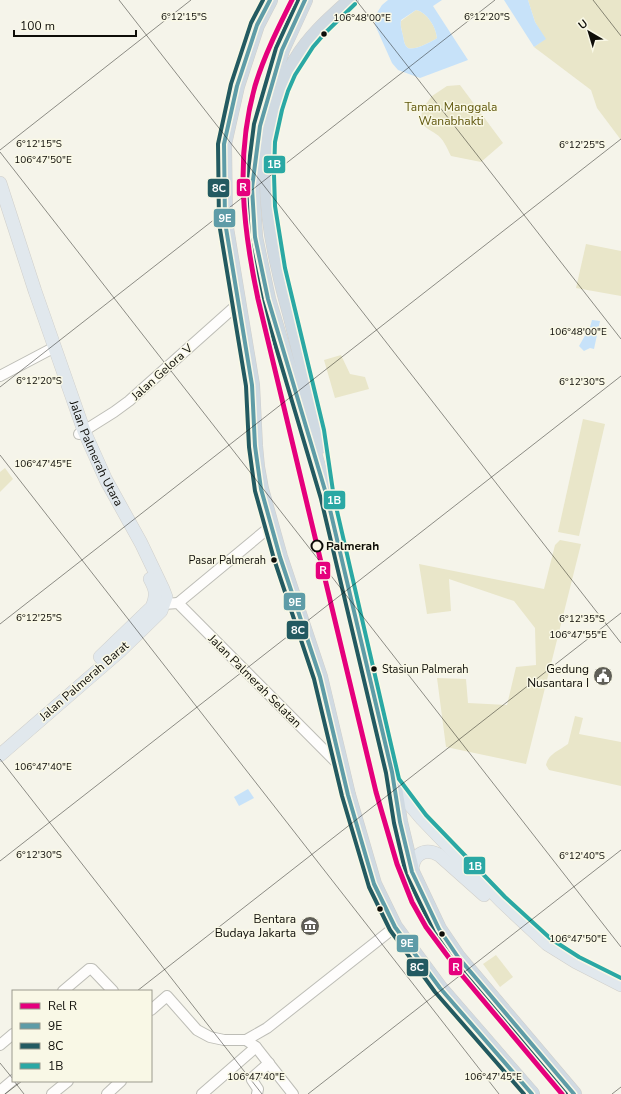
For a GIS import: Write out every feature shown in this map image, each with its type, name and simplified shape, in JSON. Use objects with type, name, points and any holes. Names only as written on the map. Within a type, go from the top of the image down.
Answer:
[{"type":"highway","points":[[270,0],[258,26],[238,86],[224,144],[225,222],[252,385],[256,467],[271,526],[320,677],[342,768],[374,884],[395,927],[440,988],[532,1094]]},
{"type":"highway","points":[[305,0],[282,50],[252,188],[255,237],[268,299],[327,497],[393,780],[400,822],[412,872],[439,929],[458,956],[574,1094]]},
{"type":"highway","points":[[265,128],[295,60],[320,29],[352,0]]},
{"type":"main road","name":"Jalan Palmerah Utara","points":[[0,183],[4,209],[81,432],[138,545],[163,589],[166,597],[164,604]]},
{"type":"main road","name":"Jalan Palmerah Utara","points":[[138,545],[156,590]]},
{"type":"main road","name":"Jalan Palmerah Barat","points":[[0,745],[107,650],[146,613],[152,607],[155,600],[156,590]]},
{"type":"main road","name":"Jalan Palmerah Barat","points":[[0,755],[120,651],[161,611],[164,604]]},
{"type":"main road","points":[[393,780],[410,806],[501,901],[546,944],[576,962],[621,985]]},
{"type":"main road","points":[[412,872],[412,864],[415,858],[420,854],[432,852],[439,855],[543,948],[572,967],[621,994]]},
{"type":"street","name":"Jalan Gelora V","points":[[81,432],[129,401],[239,303]]},
{"type":"street","points":[[0,376],[51,348]]},
{"type":"street","points":[[164,604],[178,603],[271,526]]},
{"type":"street","name":"Jalan Palmerah Selatan","points":[[178,603],[342,768]]},
{"type":"street","points":[[152,1009],[167,996],[197,1030],[210,1037],[224,1040],[246,1040],[267,1028],[395,927]]},
{"type":"street","points":[[64,990],[88,970],[92,969],[111,990]]},
{"type":"street","points":[[0,1045],[12,1035]]},
{"type":"street","points":[[246,1040],[256,1047],[293,1094]]},
{"type":"street","points":[[202,1094],[256,1047]]},
{"type":"street","points":[[257,1094],[258,1089],[252,1080],[253,1077],[269,1063]]},
{"type":"street","points":[[0,1091],[12,1081]]},
{"type":"street","points":[[52,1094],[67,1082]]},
{"type":"street","points":[[107,1094],[121,1082]]},
{"type":"green space","points":[[528,0],[621,0],[621,140],[597,108],[591,90],[534,47],[545,39],[535,22]]},
{"type":"green space","points":[[416,10],[424,14],[430,21],[435,29],[437,38],[422,46],[410,49],[404,42],[401,21]]},
{"type":"green space","name":"Taman Manggala Wanabhakti","points":[[460,85],[503,143],[481,162],[451,156],[441,138],[421,122],[422,109],[432,96],[447,86]]},
{"type":"green space","points":[[586,244],[621,251],[621,296],[576,288]]},
{"type":"green space","points":[[341,355],[350,374],[365,377],[369,389],[335,398],[324,360]]},
{"type":"green space","points":[[583,419],[605,424],[579,536],[558,532]]},
{"type":"green space","points":[[5,468],[13,479],[0,492],[0,472]]},
{"type":"green space","points":[[560,540],[581,544],[526,764],[446,747],[437,678],[466,679],[468,703],[507,705],[516,667],[536,665],[535,628],[514,601],[449,579],[451,611],[427,614],[419,564],[544,589],[555,545]]},
{"type":"green space","points":[[575,716],[583,718],[579,734],[621,742],[621,786],[549,770],[546,765],[549,758],[568,744]]},
{"type":"green space","points":[[496,955],[513,977],[500,987],[483,964]]},
{"type":"water","points":[[388,0],[442,0],[433,6],[468,60],[420,78],[398,70],[392,63],[375,25],[375,16],[382,5]],"holes":[[[416,10],[420,11],[430,21],[435,29],[437,38],[427,44],[410,49],[404,41],[401,20]]]},
{"type":"water","points":[[504,0],[528,0],[535,22],[546,39],[534,47]]},
{"type":"water","points":[[592,320],[600,321],[594,349],[590,348],[584,351],[579,346],[590,327]]},
{"type":"water","points":[[248,789],[254,798],[239,806],[234,797]]},
{"type":"rail line","name":"R","points":[[292,0],[263,64],[255,86],[249,113],[243,166],[245,219],[248,246],[258,299],[376,792],[397,864],[412,902],[426,927],[461,974],[562,1094]]},
{"type":"transit line","name":"8C","points":[[263,0],[251,23],[231,84],[218,144],[219,223],[246,386],[249,447],[255,491],[274,559],[314,679],[342,796],[369,887],[390,930],[435,992],[524,1094]]},
{"type":"transit line","name":"9E","points":[[270,0],[257,25],[237,86],[224,144],[225,222],[252,385],[255,446],[261,489],[280,557],[320,677],[348,795],[374,884],[395,927],[440,988],[532,1094]]},
{"type":"transit line","name":"8C","points":[[298,0],[276,48],[254,124],[246,187],[249,238],[262,300],[321,499],[386,773],[394,823],[406,874],[434,932],[453,960],[566,1094]]},
{"type":"transit line","name":"9E","points":[[305,0],[282,50],[260,126],[252,188],[255,237],[268,299],[327,497],[392,772],[400,822],[412,872],[439,929],[458,957],[574,1094]]},
{"type":"transit line","name":"1B","points":[[355,4],[313,47],[295,75],[288,91],[275,142],[275,206],[285,268],[324,430],[334,498],[399,779],[426,815],[505,897],[551,939],[579,957],[621,978]]},
{"type":"place","name":"Palmerah","points":[[317,546]]},
{"type":"place","name":"Pasar Palmerah","points":[[274,560]]},
{"type":"place","name":"Stasiun Palmerah","points":[[374,669]]},
{"type":"place","name":"Gedung Nusantara I","points":[[603,676]]},
{"type":"place","name":"Bentara Budaya Jakarta","points":[[310,926]]}]
